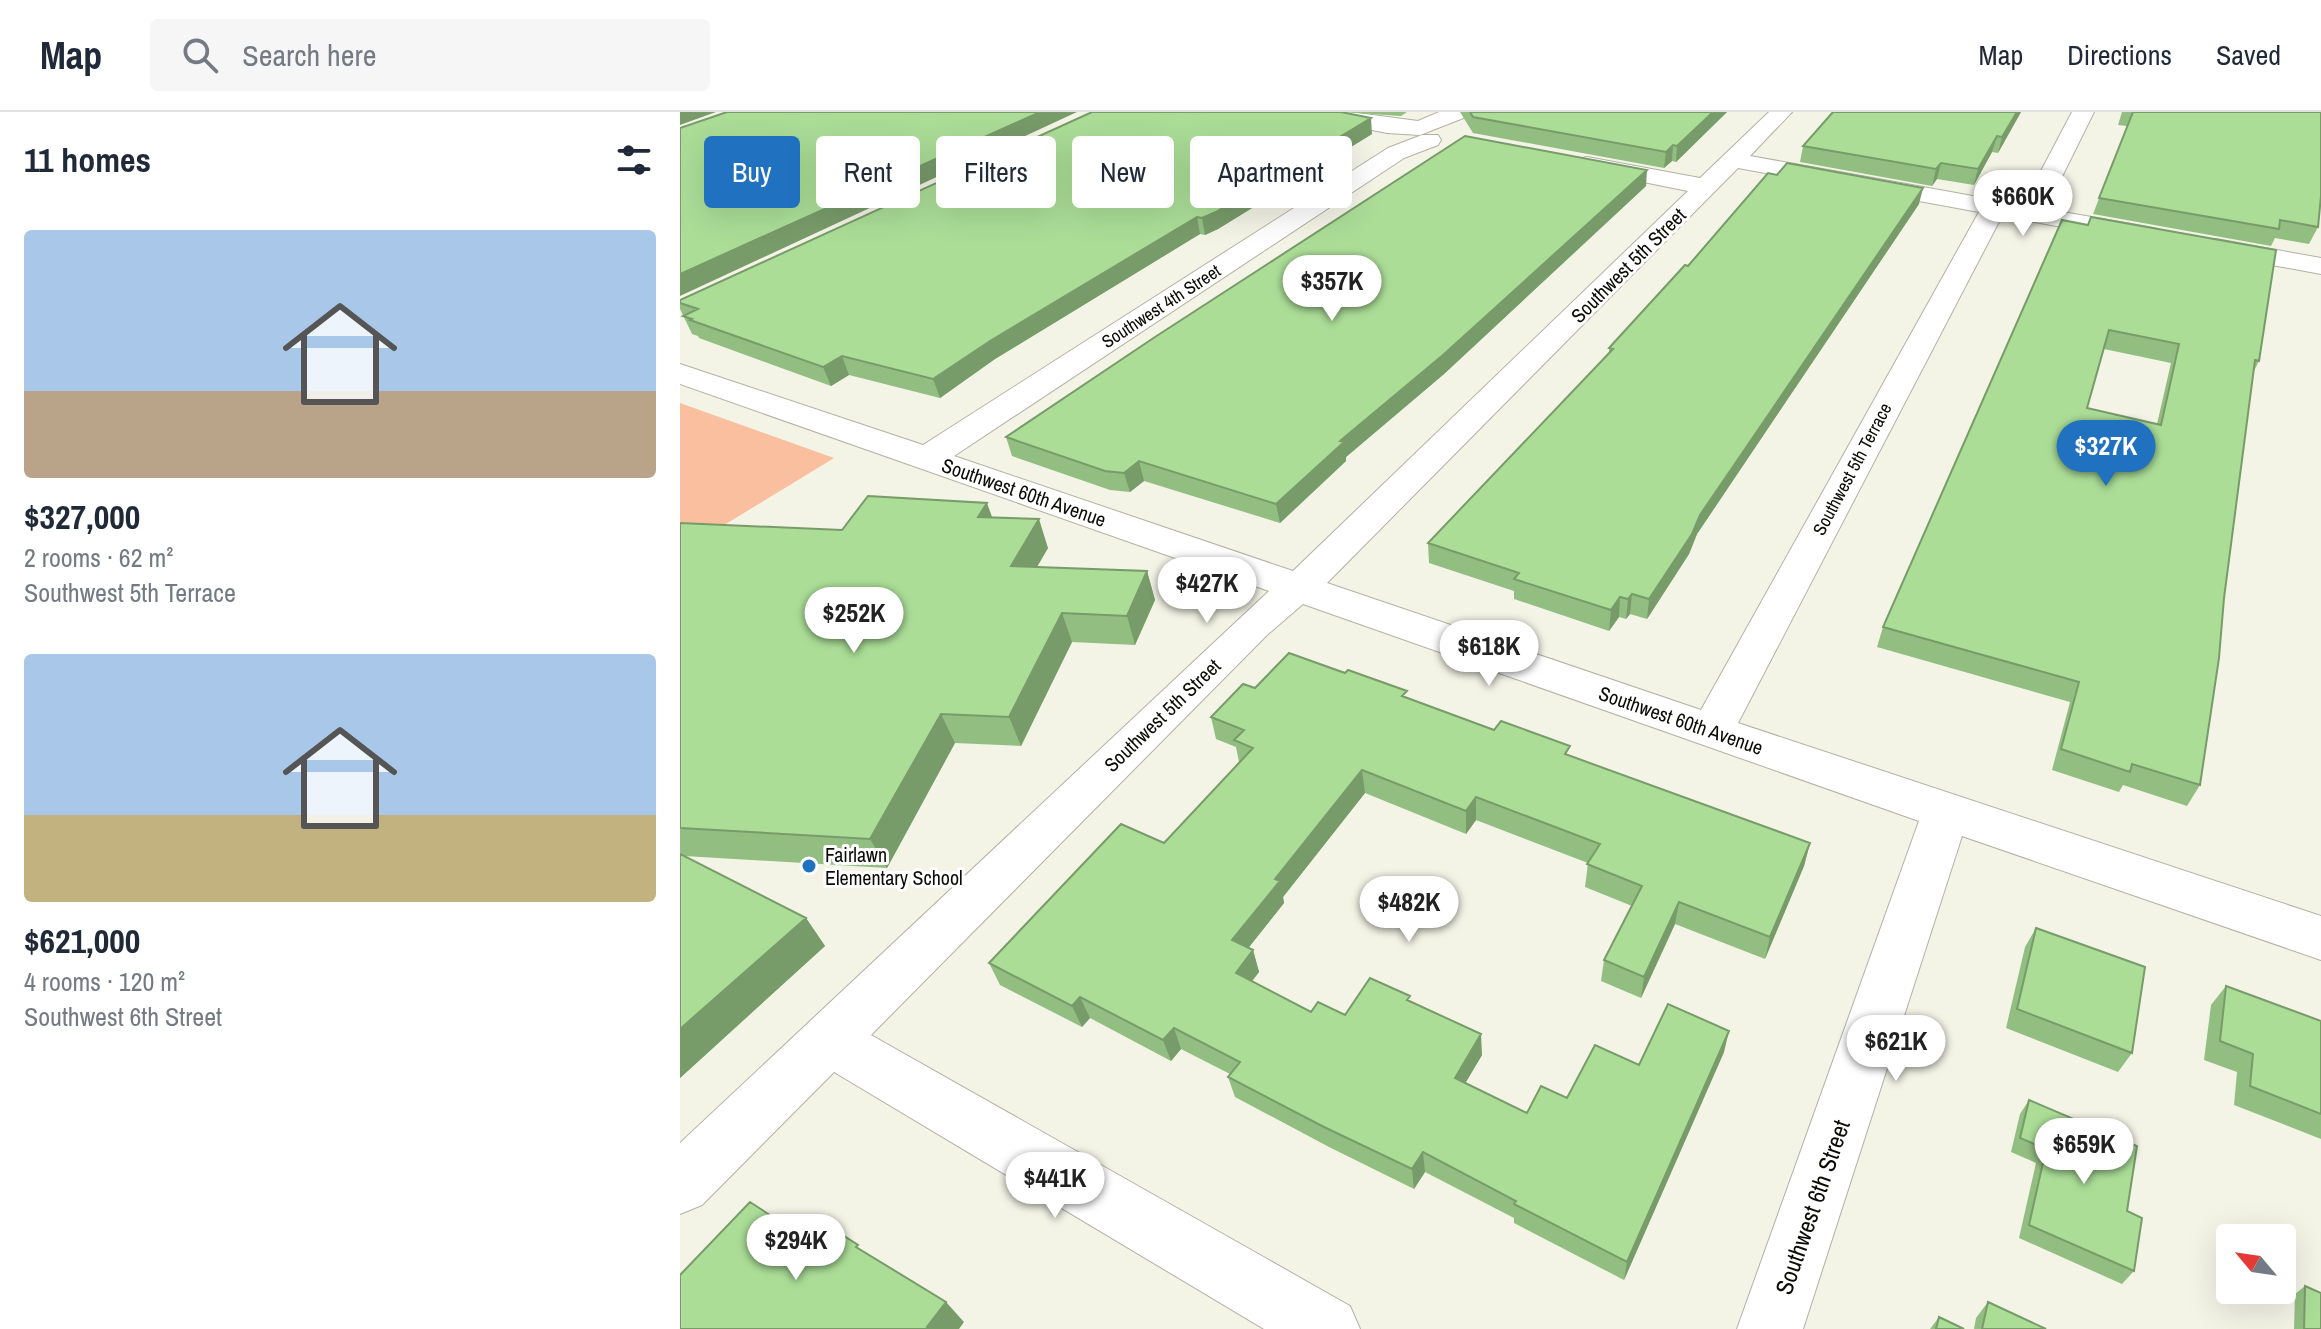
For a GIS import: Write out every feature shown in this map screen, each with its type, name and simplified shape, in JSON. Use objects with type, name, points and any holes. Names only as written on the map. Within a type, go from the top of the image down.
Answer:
[{"type":"street","points":[[1316,112],[1429,132]]},
{"type":"street","name":"Southwest 5th Street","points":[[680,1184],[1253,626],[1333,557],[1781,112]]},
{"type":"street","points":[[2031,214],[2083,112]]},
{"type":"street","name":"Southwest 4th Street","points":[[927,458],[1429,132]]},
{"type":"street","points":[[1569,161],[1720,174],[1994,208],[2168,239]]},
{"type":"street","name":"Southwest 5th Terrace","points":[[1711,731],[1994,208]]},
{"type":"street","points":[[2199,244],[2321,266]]},
{"type":"street","name":"Southwest 60th Avenue","points":[[680,373],[1946,812],[2321,938]]},
{"type":"street","name":"Southwest 6th Street","points":[[1770,1329],[1946,812]]},
{"type":"street","points":[[827,1039],[1327,1329]]},
{"type":"shaded area","points":[[680,403],[834,458],[680,552]]},
{"type":"building","points":[[727,112],[1040,112],[987,136],[936,136],[936,159],[920,166],[920,136],[816,136],[816,208],[827,208],[680,274],[680,128]]},
{"type":"building","points":[[1092,112],[1341,112],[1371,118],[1341,136],[1190,136],[1190,208],[1223,208],[1202,218],[1197,217],[990,341],[933,379],[842,356],[823,367],[683,316],[698,309],[680,303],[680,300],[882,208],[920,208],[920,190],[936,183],[936,208],[1056,208],[1056,136],[1039,136]]},
{"type":"building","points":[[1470,112],[1713,112],[1677,146],[1673,145],[1666,152],[1473,117]]},
{"type":"building","points":[[1833,112],[2017,112],[2002,137],[1997,136],[1978,169],[1941,163],[1936,169],[1803,146]]},
{"type":"building","points":[[2133,112],[2321,112],[2318,227],[2280,220],[2279,229],[2099,198]]},
{"type":"building","points":[[1465,136],[1647,170],[1443,355],[1340,441],[1344,442],[1276,504],[1139,461],[1124,473],[1105,471],[1006,437],[1155,337]]},
{"type":"building","points":[[1787,163],[1923,188],[1700,515],[1692,534],[1649,599],[1632,594],[1628,599],[1620,597],[1611,610],[1514,579],[1519,573],[1428,543],[1613,349],[1609,348],[1685,265],[1688,266],[1768,173],[1777,175]]},
{"type":"building","points":[[2091,217],[2276,250],[2259,361],[2255,360],[2219,658],[2200,785],[2132,764],[2130,772],[2061,749],[2079,682],[1883,627],[2062,220],[2088,225]],"holes":[[[2109,330],[2179,344],[2161,425],[2087,408]]]},
{"type":"building","points":[[868,496],[987,503],[978,517],[1039,519],[1011,566],[1147,571],[1127,616],[1062,613],[1009,717],[941,714],[870,839],[680,828],[680,523],[842,530]]},
{"type":"building","points":[[1289,653],[1407,691],[1402,696],[1494,730],[1501,721],[1570,746],[1565,754],[1810,843],[1770,937],[1679,902],[1644,977],[1604,960],[1642,886],[1587,864],[1600,844],[1476,797],[1466,811],[1362,770],[1275,879],[1280,881],[1232,940],[1253,950],[1236,973],[1311,1012],[1318,1002],[1345,1015],[1370,978],[1410,996],[1407,1000],[1481,1034],[1455,1078],[1527,1113],[1541,1086],[1567,1098],[1595,1045],[1639,1065],[1668,1004],[1729,1031],[1627,1262],[1514,1204],[1516,1201],[1423,1152],[1412,1169],[1324,1127],[1228,1077],[1240,1062],[1174,1028],[1163,1040],[1080,997],[1072,1006],[989,963],[1121,824],[1164,843],[1253,748],[1234,740],[1244,730],[1211,717],[1243,684],[1255,688]]},
{"type":"building","points":[[680,854],[806,918],[680,1029]]},
{"type":"building","points":[[2036,928],[2145,967],[2132,1053],[2017,1009]]},
{"type":"building","points":[[2226,986],[2321,1021],[2321,1114],[2250,1086],[2253,1054],[2220,1041]]},
{"type":"building","points":[[2029,1100],[2137,1146],[2127,1211],[2142,1218],[2134,1271],[2029,1225],[2046,1149],[2020,1138]]},
{"type":"building","points":[[750,1202],[799,1234],[816,1218],[858,1245],[856,1247],[946,1302],[927,1327],[931,1329],[680,1329],[680,1275]]},
{"type":"building","points":[[2305,1286],[2321,1293],[2321,1329],[2304,1329]]},
{"type":"building","points":[[1988,1302],[2046,1329],[1982,1329]]},
{"type":"building","points":[[1939,1317],[1964,1329],[1936,1329]]},
{"type":"place","name":"Fairlawn Elementary School","points":[[809,866]]}]
